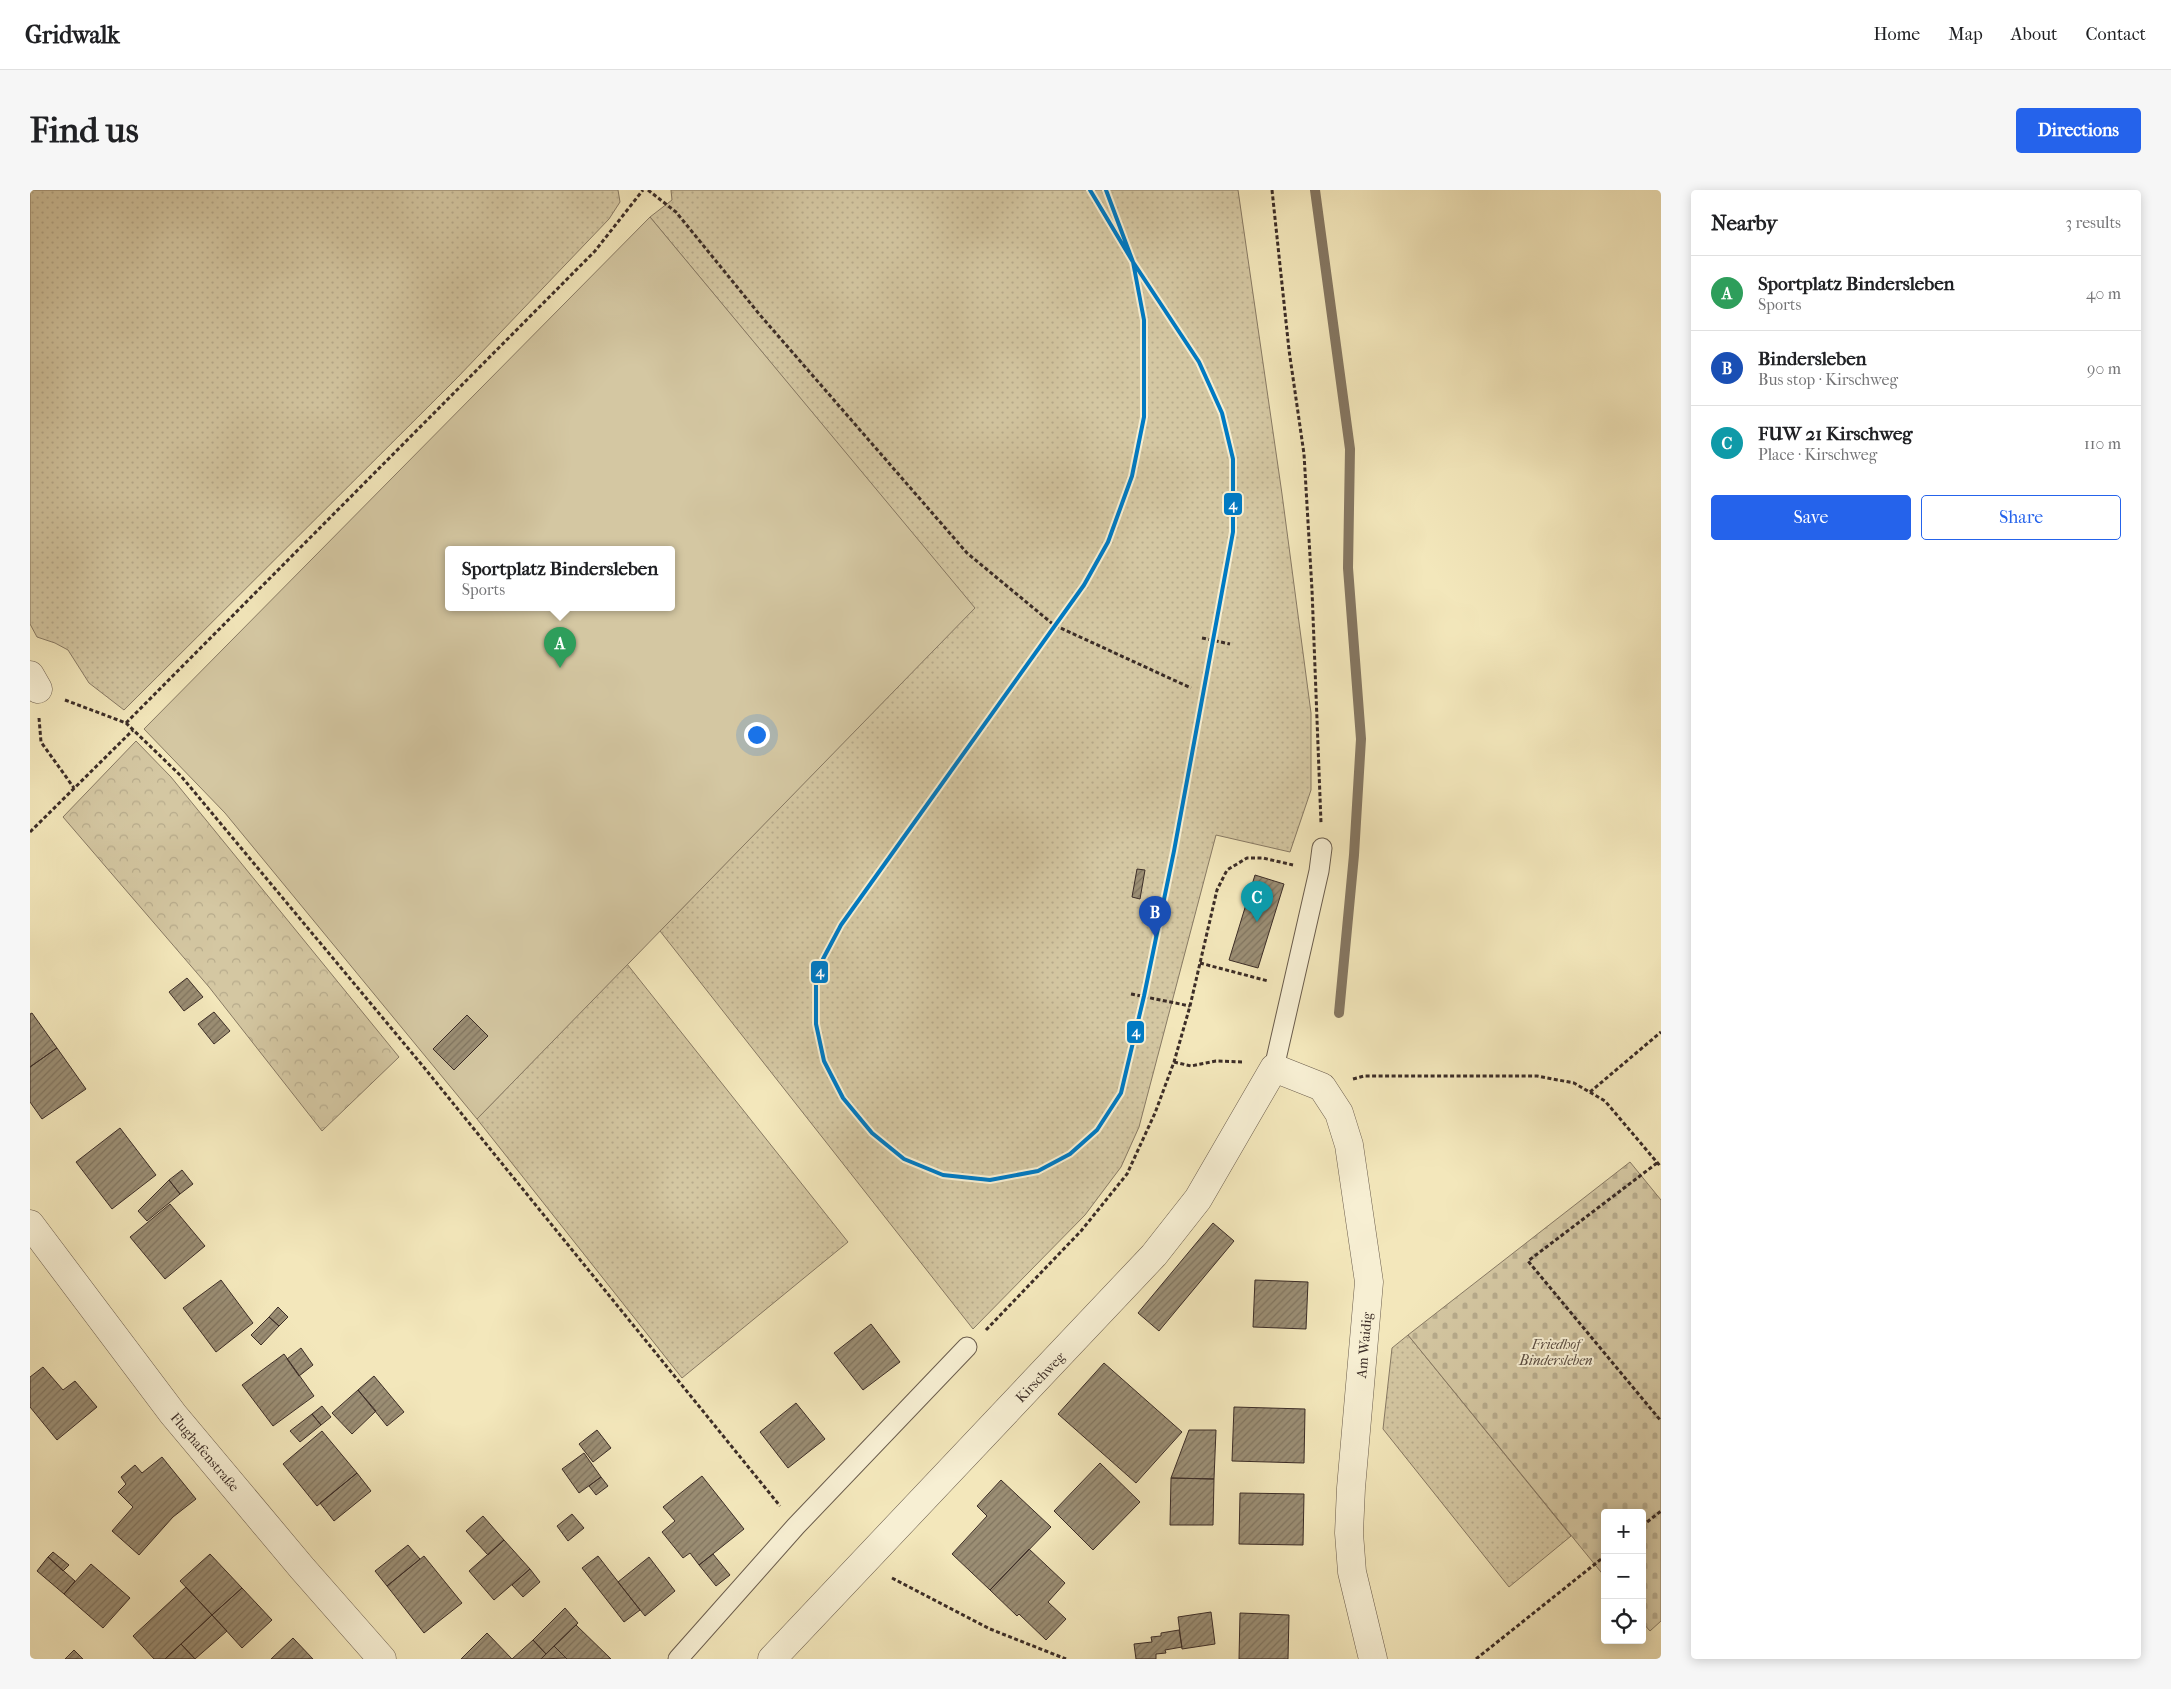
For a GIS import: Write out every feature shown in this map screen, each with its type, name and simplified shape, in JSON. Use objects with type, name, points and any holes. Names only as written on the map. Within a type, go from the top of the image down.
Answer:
[{"type":"street","points":[[1274,1068],[1322,1087]]},
{"type":"street","name":"Kirschweg","points":[[772,1659],[862,1562],[1091,1324],[1154,1255],[1198,1199],[1274,1068]]},
{"type":"street","name":"Am Waidig","points":[[1322,1087],[1339,1113],[1349,1145],[1369,1282],[1351,1488],[1349,1533],[1352,1572],[1373,1659]]},
{"type":"street","name":"Flughafenstraße","points":[[33,1234],[172,1414],[302,1568],[382,1659]]},
{"type":"lane","points":[[1274,1068],[1319,871],[1322,848]]},
{"type":"lane","points":[[678,1659],[796,1526],[967,1347]]},
{"type":"path","points":[[126,723],[595,251],[643,190]]},
{"type":"path","points":[[648,190],[676,212],[760,315],[967,553],[1054,625],[1191,688]]},
{"type":"path","points":[[1272,190],[1289,350],[1304,454],[1312,590],[1322,848]]},
{"type":"path","points":[[1202,638],[1230,644]]},
{"type":"path","points":[[34,682],[126,723],[181,776],[371,1004],[796,1526]]},
{"type":"path","points":[[34,682],[41,742],[74,788]]},
{"type":"path","points":[[30,832],[133,730]]},
{"type":"path","points":[[967,1347],[975,1341],[1081,1231],[1127,1174],[1174,1062],[1190,1006],[1217,890],[1227,870],[1247,858],[1263,858],[1319,871]]},
{"type":"path","points":[[1200,963],[1292,988]]},
{"type":"path","points":[[1131,994],[1190,1006]]},
{"type":"path","points":[[1590,1092],[1661,1032]]},
{"type":"path","points":[[1174,1062],[1191,1066],[1216,1061],[1238,1061],[1274,1068]]},
{"type":"path","points":[[1322,1087],[1364,1076],[1537,1076],[1574,1083],[1605,1101],[1620,1116],[1661,1167]]},
{"type":"path","points":[[1657,1163],[1528,1261],[1661,1421]]},
{"type":"path","points":[[1646,1523],[1661,1511]]},
{"type":"path","points":[[1476,1659],[1601,1559]]},
{"type":"path","points":[[862,1562],[990,1629],[1066,1659]]},
{"type":"green space","points":[[30,190],[618,190],[620,202],[609,219],[456,379],[124,710],[89,683],[68,650],[37,637],[30,624]]},
{"type":"green space","points":[[671,190],[1238,190],[1282,494],[1311,713],[1311,790],[1290,852],[1216,835],[1139,1127],[1121,1167],[1085,1215],[973,1329],[660,931],[974,608],[650,217],[672,200]]},
{"type":"green space","points":[[650,217],[975,608],[477,1119],[225,813],[144,729]]},
{"type":"green space","points":[[136,741],[171,777],[399,1057],[322,1131],[209,987],[63,817]]},
{"type":"green space","points":[[627,964],[848,1242],[682,1378],[477,1119]]},
{"type":"green space","name":"Friedhof Bindersleben","points":[[1630,1162],[1661,1200],[1661,1621],[1650,1631],[1646,1626],[1646,1509],[1601,1509],[1601,1572],[1408,1335]]},
{"type":"green space","points":[[1408,1335],[1571,1536],[1509,1587],[1383,1429],[1392,1348]]},
{"type":"building","points":[[1137,869],[1145,870],[1140,899],[1132,897]]},
{"type":"building","points":[[1255,875],[1284,884],[1258,968],[1229,960]]},
{"type":"building","points":[[187,978],[203,997],[184,1011],[169,992]]},
{"type":"building","points":[[214,1012],[230,1031],[214,1044],[198,1024]]},
{"type":"building","points":[[32,1013],[57,1048],[30,1067],[30,1014]]},
{"type":"building","points":[[467,1015],[488,1036],[454,1070],[433,1049]]},
{"type":"building","points":[[57,1048],[86,1089],[42,1119],[30,1102],[30,1067]]},
{"type":"building","points":[[120,1128],[156,1175],[112,1209],[76,1162]]},
{"type":"building","points":[[182,1170],[193,1184],[180,1194],[169,1180]]},
{"type":"building","points":[[169,1180],[180,1194],[147,1221],[138,1211]]},
{"type":"building","points":[[170,1204],[205,1246],[165,1279],[130,1237]]},
{"type":"building","points":[[1213,1223],[1234,1241],[1159,1331],[1138,1313]]},
{"type":"building","points":[[221,1280],[253,1323],[216,1352],[183,1308]]},
{"type":"building","points":[[1255,1280],[1308,1282],[1306,1329],[1253,1327]]},
{"type":"building","points":[[278,1307],[288,1317],[279,1326],[269,1317]]},
{"type":"building","points":[[269,1317],[279,1326],[261,1345],[251,1335]]},
{"type":"building","points":[[871,1324],[900,1362],[863,1390],[834,1353]]},
{"type":"building","points":[[301,1348],[313,1365],[299,1376],[287,1359]]},
{"type":"building","points":[[284,1354],[314,1396],[273,1426],[242,1385]]},
{"type":"building","points":[[1104,1363],[1182,1432],[1136,1483],[1058,1414]]},
{"type":"building","points":[[43,1367],[63,1390],[75,1381],[97,1407],[57,1440],[30,1407],[30,1377]]},
{"type":"building","points":[[374,1376],[404,1412],[387,1426],[358,1390]]},
{"type":"building","points":[[358,1390],[376,1411],[352,1434],[332,1413]]},
{"type":"building","points":[[796,1403],[825,1439],[788,1468],[760,1432]]},
{"type":"building","points":[[322,1406],[331,1417],[321,1425],[312,1414]]},
{"type":"building","points":[[1234,1407],[1305,1409],[1304,1463],[1232,1461]]},
{"type":"building","points":[[312,1414],[321,1425],[300,1442],[290,1431]]},
{"type":"building","points":[[597,1430],[611,1448],[593,1462],[579,1444]]},
{"type":"building","points":[[1189,1430],[1216,1430],[1214,1479],[1171,1478]]},
{"type":"building","points":[[322,1431],[357,1473],[317,1506],[283,1464]]},
{"type":"building","points":[[584,1453],[601,1477],[579,1493],[562,1469]]},
{"type":"building","points":[[162,1457],[196,1499],[173,1517],[139,1555],[112,1531],[133,1507],[118,1492],[126,1484],[121,1477],[135,1465],[142,1473]]},
{"type":"building","points":[[1100,1463],[1140,1502],[1093,1550],[1054,1511]]},
{"type":"building","points":[[357,1473],[371,1491],[334,1521],[320,1503]]},
{"type":"building","points":[[702,1476],[744,1529],[699,1565],[690,1553],[683,1558],[662,1532],[675,1521],[663,1507]]},
{"type":"building","points":[[601,1477],[608,1486],[596,1495],[589,1486]]},
{"type":"building","points":[[1171,1478],[1214,1479],[1213,1525],[1170,1525]]},
{"type":"building","points":[[1001,1480],[1051,1527],[990,1590],[952,1554],[987,1516],[977,1506]]},
{"type":"building","points":[[1240,1493],[1304,1494],[1303,1545],[1239,1544]]},
{"type":"building","points":[[572,1514],[584,1528],[568,1541],[557,1526]]},
{"type":"building","points":[[483,1516],[504,1540],[488,1555],[466,1531]]},
{"type":"building","points":[[504,1540],[530,1569],[494,1600],[469,1571]]},
{"type":"building","points":[[408,1545],[420,1559],[387,1586],[375,1571]]},
{"type":"building","points":[[1029,1549],[1065,1583],[1048,1602],[1066,1619],[1046,1640],[990,1590]]},
{"type":"building","points":[[53,1552],[69,1565],[63,1571],[48,1557]]},
{"type":"building","points":[[210,1554],[242,1588],[212,1615],[180,1581]]},
{"type":"building","points":[[713,1554],[730,1575],[716,1586],[699,1565]]},
{"type":"building","points":[[424,1556],[462,1603],[424,1633],[387,1586]]},
{"type":"building","points":[[598,1556],[640,1610],[624,1622],[582,1568]]},
{"type":"building","points":[[48,1557],[75,1581],[64,1594],[37,1571]]},
{"type":"building","points":[[649,1557],[675,1591],[645,1616],[618,1582]]},
{"type":"building","points":[[91,1564],[130,1598],[103,1628],[64,1594]]},
{"type":"building","points":[[530,1569],[540,1582],[523,1597],[512,1585]]},
{"type":"building","points":[[186,1587],[212,1615],[165,1659],[154,1659],[133,1636]]},
{"type":"building","points":[[242,1588],[272,1620],[242,1648],[212,1615]]},
{"type":"building","points":[[565,1608],[578,1623],[546,1654],[533,1640]]},
{"type":"building","points":[[1211,1612],[1215,1644],[1182,1649],[1178,1617]]},
{"type":"building","points":[[1240,1613],[1289,1615],[1288,1659],[1239,1659]]},
{"type":"building","points":[[212,1615],[227,1631],[195,1659],[181,1644]]},
{"type":"building","points":[[576,1625],[611,1659],[567,1659],[554,1646]]},
{"type":"building","points":[[1179,1630],[1182,1647],[1165,1650],[1166,1653],[1156,1654],[1156,1659],[1136,1659],[1134,1644],[1152,1642],[1151,1637]]},
{"type":"building","points":[[487,1633],[512,1659],[461,1659]]},
{"type":"building","points":[[293,1638],[313,1659],[271,1659]]},
{"type":"building","points":[[533,1640],[546,1654],[541,1659],[512,1659]]},
{"type":"building","points":[[181,1644],[195,1659],[165,1659]]},
{"type":"building","points":[[554,1646],[566,1658],[541,1659]]},
{"type":"building","points":[[74,1650],[83,1659],[65,1659]]},
{"type":"waterway","points":[[1315,190],[1350,449],[1348,568],[1361,739],[1354,855],[1339,1013]]},
{"type":"transit line","name":"4","points":[[1090,190],[1133,262]]},
{"type":"transit line","name":"4","points":[[1106,190],[1133,262]]},
{"type":"transit line","name":"4","points":[[1133,262],[1199,362],[1222,413],[1233,459],[1233,532],[1174,851],[1144,996],[1121,1093],[1097,1130],[1070,1154],[1038,1171],[990,1180],[943,1175],[904,1159],[872,1133],[843,1098],[824,1061],[816,1024],[816,985],[823,959],[841,925],[1084,585],[1108,542],[1132,476],[1144,417],[1144,320],[1133,262]]},
{"type":"place","name":"Sportplatz Bindersleben","points":[[560,668]]},
{"type":"place","name":"FUW 21 Kirschweg","points":[[1257,922]]},
{"type":"place","name":"Bindersleben","points":[[1155,937]]}]
